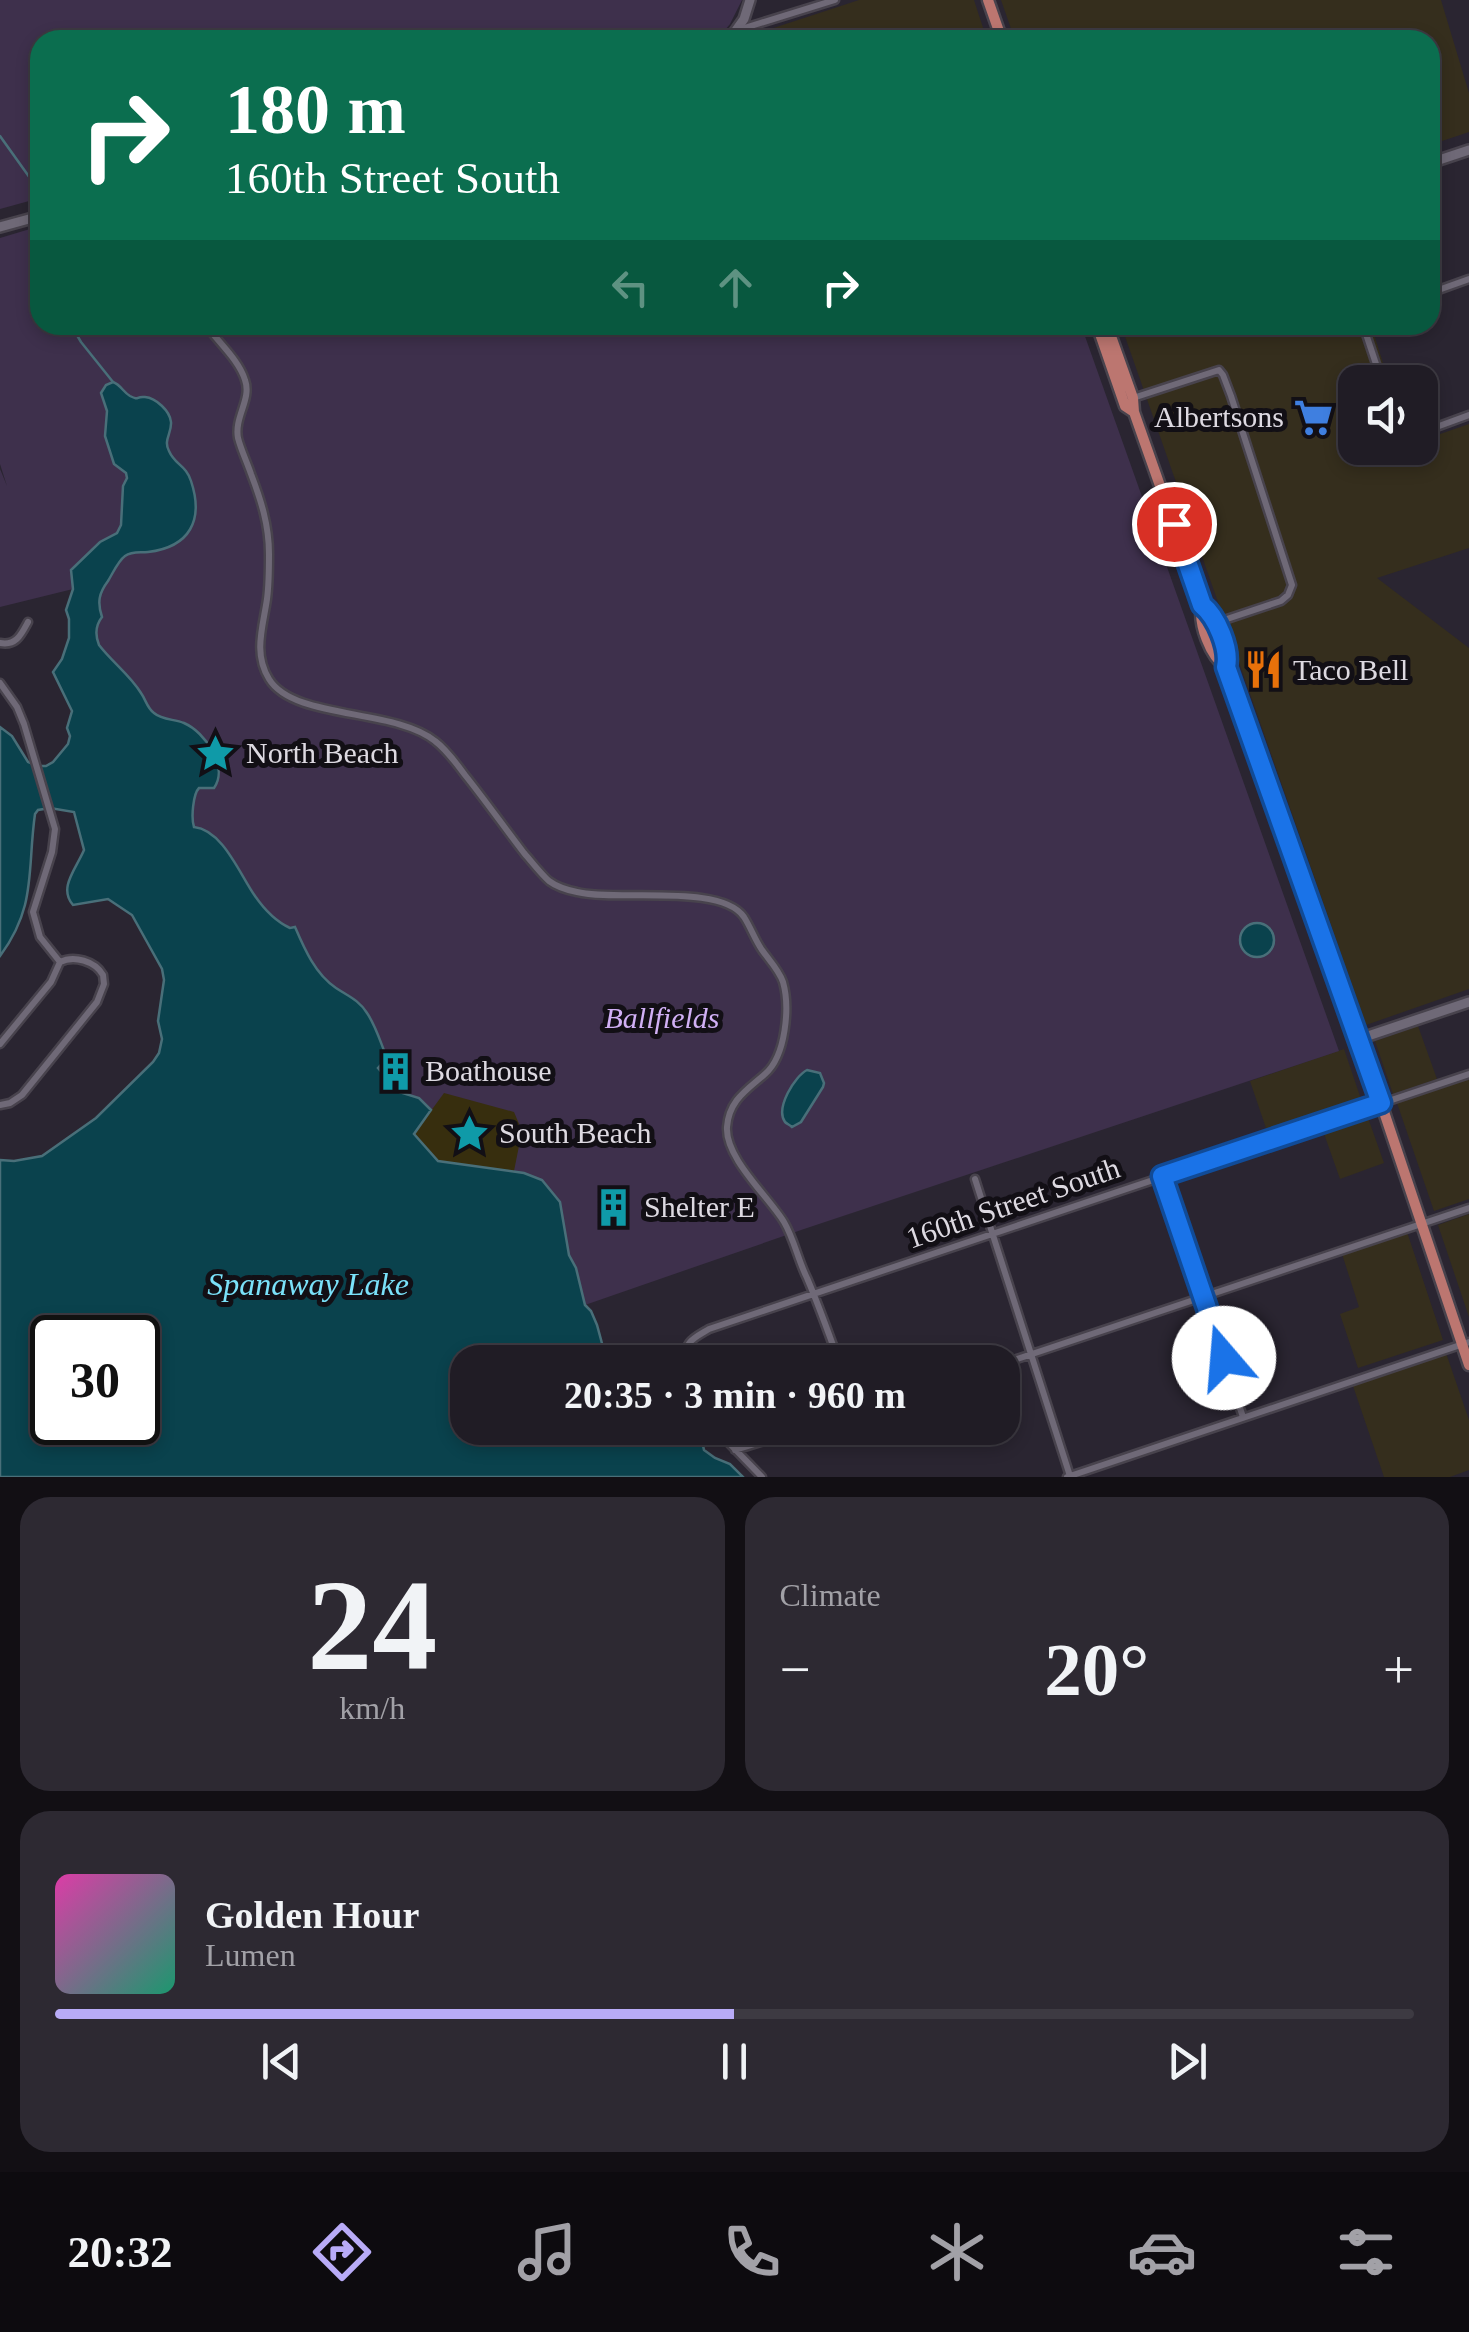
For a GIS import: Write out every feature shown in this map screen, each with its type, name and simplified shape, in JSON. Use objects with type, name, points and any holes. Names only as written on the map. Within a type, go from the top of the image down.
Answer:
[{"type":"main road","points":[[988,0],[998,30]]},
{"type":"main road","points":[[1100,335],[1125,406],[1134,412]]},
{"type":"main road","points":[[1111,335],[1202,605],[1200,616],[1216,660],[1226,667]]},
{"type":"main road","points":[[1202,605],[1211,612],[1228,657],[1226,667],[1466,1343],[1469,1365]]},
{"type":"street","points":[[737,30],[750,0]]},
{"type":"street","points":[[737,30],[835,0]]},
{"type":"street","points":[[1440,160],[1469,150]]},
{"type":"street","points":[[0,227],[30,219]]},
{"type":"street","points":[[1440,290],[1469,279]]},
{"type":"street","points":[[214,335],[243,374],[247,386],[236,426],[268,528],[267,596],[259,647],[265,671],[277,690],[296,700],[410,727],[432,738],[545,877],[562,888],[597,895],[709,898],[734,908],[745,918],[783,982],[786,1026],[776,1061],[737,1098],[727,1132],[737,1159],[784,1222],[832,1345]]},
{"type":"street","points":[[1366,335],[1376,365]]},
{"type":"street","points":[[1133,398],[1219,370],[1231,396],[1290,578],[1290,592],[1281,601],[1215,623]]},
{"type":"street","points":[[1438,425],[1469,414]]},
{"type":"street","points":[[0,642],[10,644],[18,639],[28,622]]},
{"type":"street","points":[[0,683],[17,707],[54,829],[55,840],[33,912],[40,937],[60,962]]},
{"type":"street","points":[[0,1044],[51,982],[60,962],[72,958],[97,966],[103,975],[102,992],[88,1014],[22,1095],[0,1105]]},
{"type":"street","points":[[1358,1039],[1469,1002]]},
{"type":"street","name":"160th Street South","points":[[688,1345],[710,1329],[1469,1074]]},
{"type":"street","points":[[1162,1176],[1243,1418]]},
{"type":"street","points":[[975,1179],[1069,1477],[1466,1343]]},
{"type":"street","points":[[1020,1358],[1469,1208]]},
{"type":"street","points":[[732,1445],[762,1477]]},
{"type":"street","points":[[735,1450],[751,1445]]},
{"type":"shaded area","points":[[859,0],[974,0],[984,30],[767,30]]},
{"type":"shaded area","points":[[1001,0],[1441,0],[1469,93],[1469,132],[1440,142],[1440,30],[1012,30]]},
{"type":"shaded area","points":[[1124,335],[1374,335],[1384,365],[1338,365],[1338,465],[1438,465],[1438,435],[1469,424],[1469,548],[1377,578],[1469,648],[1469,989],[1366,1025]]},
{"type":"shaded area","points":[[1418,1026],[1437,1079],[1393,1094],[1375,1041]]},
{"type":"shaded area","points":[[1344,1049],[1362,1102],[1268,1134],[1250,1081]]},
{"type":"shaded area","points":[[1469,1078],[1469,1199],[1434,1211],[1397,1103]]},
{"type":"shaded area","points":[[1366,1112],[1384,1163],[1340,1179],[1322,1128]]},
{"type":"shaded area","points":[[1469,1214],[1469,1317],[1438,1225]]},
{"type":"shaded area","points":[[1407,1232],[1443,1340],[1358,1368],[1340,1314],[1359,1307],[1342,1254]]},
{"type":"shaded area","points":[[1446,1353],[1469,1420],[1469,1470],[1450,1477],[1384,1477],[1353,1386]]},
{"type":"green space","points":[[0,0],[742,0],[725,30],[30,30],[30,201],[0,209]]},
{"type":"green space","name":"Ballfields","points":[[30,229],[30,335],[1085,335],[1339,1051],[585,1305],[569,1255],[560,1201],[542,1180],[524,1173],[444,1161],[419,1098],[399,1092],[378,1067],[387,1058],[367,1013],[322,976],[296,927],[281,923],[268,912],[222,844],[209,832],[194,827],[197,791],[214,788],[99,645],[96,630],[101,616],[97,601],[73,589],[0,607],[0,469],[7,486],[0,464],[0,238]]},
{"type":"sand","name":"South Beach","points":[[444,1093],[514,1112],[522,1131],[514,1171],[438,1161],[414,1134]]},
{"type":"water","name":"Spanaway Lake","points":[[113,382],[130,396],[158,402],[171,422],[167,447],[189,476],[195,495],[194,519],[183,538],[162,549],[122,558],[101,594],[102,617],[96,634],[99,645],[137,686],[152,711],[192,728],[212,751],[219,770],[218,780],[214,788],[197,791],[194,827],[214,836],[262,906],[280,922],[295,927],[322,976],[364,1009],[387,1058],[378,1068],[399,1092],[419,1098],[431,1110],[414,1134],[438,1161],[524,1173],[542,1180],[560,1202],[569,1255],[602,1345],[450,1345],[450,1445],[703,1445],[704,1450],[730,1464],[743,1477],[0,1477],[0,1160],[42,1156],[96,1118],[153,1062],[162,1039],[158,1021],[162,969],[132,915],[108,899],[73,905],[69,899],[70,878],[84,850],[74,812],[50,808],[35,814],[25,904],[12,938],[0,956],[0,727],[12,736],[28,762],[38,766],[53,762],[68,744],[72,711],[53,672],[69,638],[66,610],[73,589],[71,570],[100,542],[117,533],[121,525],[127,478],[114,464],[105,436],[107,411],[101,393]]},
{"type":"water","points":[[1257,923],[1269,928],[1274,940],[1269,952],[1257,957],[1245,952],[1240,940],[1245,928]]},
{"type":"water","points":[[807,1070],[820,1073],[823,1087],[801,1122],[792,1127],[783,1116],[784,1101],[792,1085]]},
{"type":"waterway","points":[[0,136],[30,178]]},
{"type":"waterway","points":[[77,335],[113,382]]},
{"type":"place","name":"Albertsons","points":[[1314,417]]},
{"type":"place","name":"Taco Bell","points":[[1263,670]]},
{"type":"place","name":"North Beach","points":[[216,753]]},
{"type":"place","name":"Boathouse","points":[[395,1071]]},
{"type":"place","name":"South Beach","points":[[469,1133]]},
{"type":"place","name":"Shelter E","points":[[614,1207]]},
{"type":"route","points":[[1174,524],[1202,605],[1211,612],[1228,657],[1226,667],[1381,1103],[1162,1176],[1224,1358]]}]
